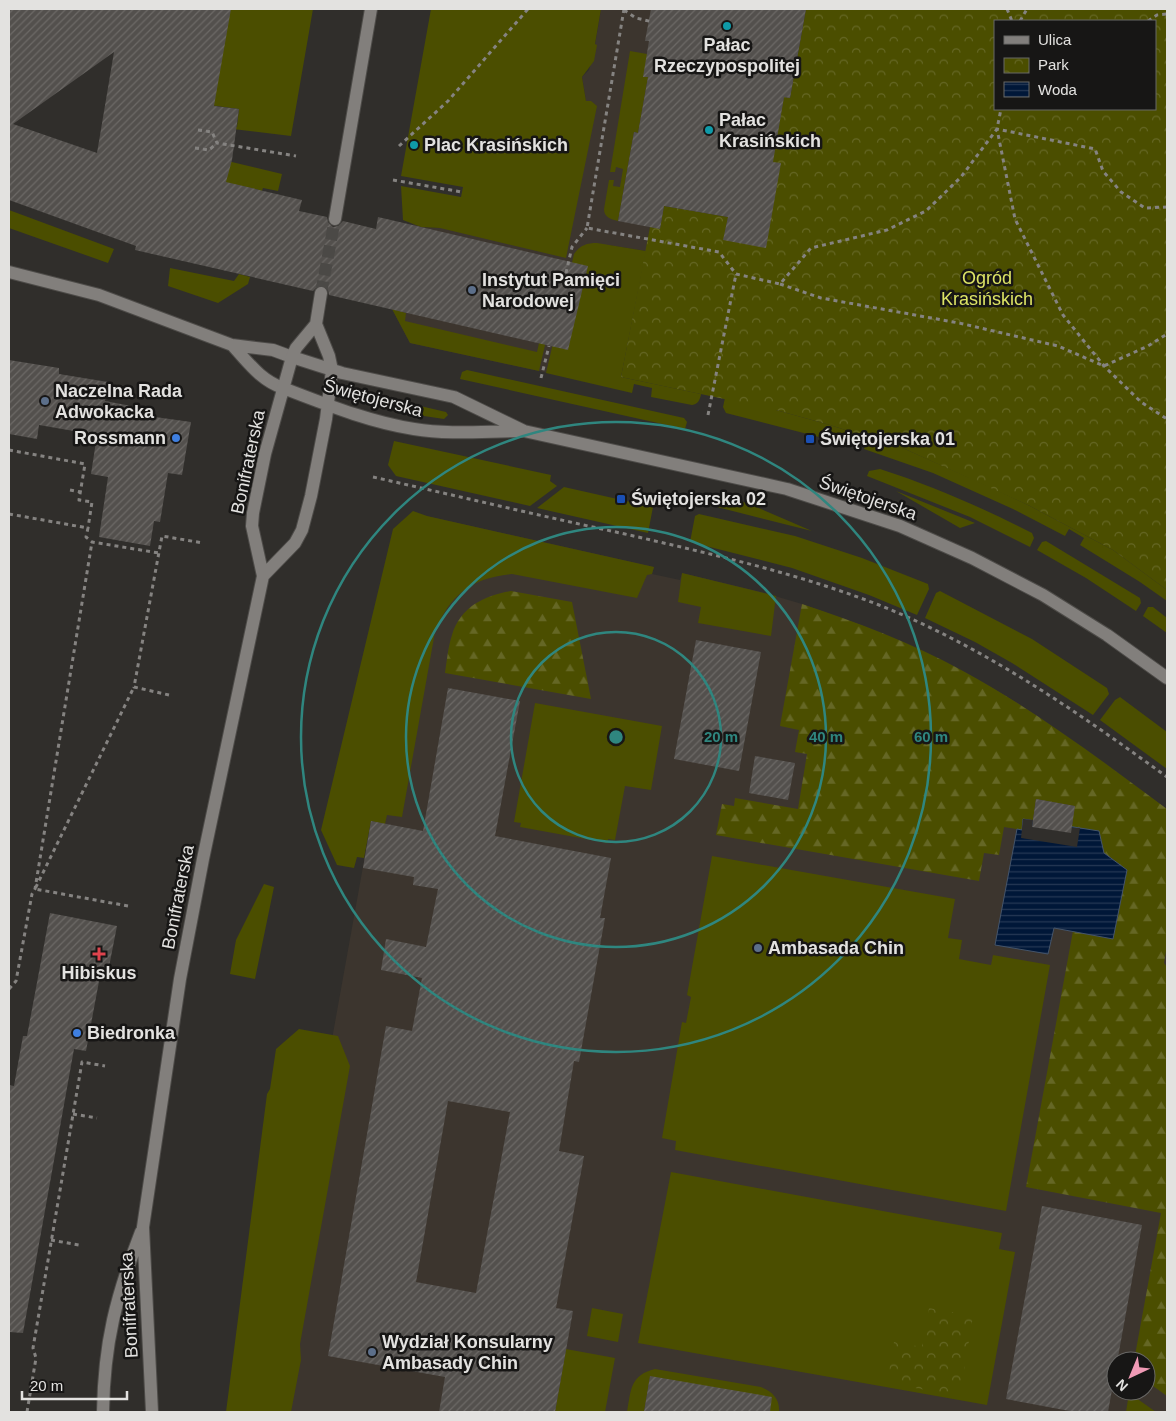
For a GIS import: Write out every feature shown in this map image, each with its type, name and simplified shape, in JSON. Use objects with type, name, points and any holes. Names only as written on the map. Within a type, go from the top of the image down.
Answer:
[{"type":"street","points":[[335,219],[371,9]]},
{"type":"street","name":"Świętojerska","points":[[9,272],[99,295],[232,344],[272,350],[332,370],[454,397],[524,431]]},
{"type":"street","points":[[292,357],[296,348],[316,324],[321,293]]},
{"type":"street","points":[[263,576],[296,543],[302,530],[311,496],[328,405],[332,370],[329,356],[316,324]]},
{"type":"street","name":"Świętojerska","points":[[232,344],[258,374],[273,384],[328,405],[370,418],[414,429],[443,432],[524,431],[787,489],[900,526],[972,558],[1043,595],[1107,635],[1167,678]]},
{"type":"street","name":"Bonifraterska","points":[[152,1412],[143,1227],[180,979],[203,859],[263,576],[252,526],[253,513],[266,454],[292,357]]},
{"type":"street","name":"Bonifraterska","points":[[103,1412],[105,1368],[112,1322],[122,1283],[143,1227]]},
{"type":"path","points":[[399,146],[448,101],[528,9]]},
{"type":"path","points":[[566,273],[572,247],[587,228],[624,9],[636,18],[653,22]]},
{"type":"path","points":[[1021,20],[1027,9]]},
{"type":"path","points":[[1150,20],[1157,15],[1167,14]]},
{"type":"path","points":[[1001,110],[997,129],[1015,219],[1064,315],[1104,366],[1141,402],[1167,420]]},
{"type":"path","points":[[997,129],[1095,149],[1103,172],[1121,192],[1145,208],[1167,207]]},
{"type":"path","points":[[780,284],[811,248],[887,230],[926,210],[961,178],[997,129]]},
{"type":"path","points":[[198,130],[212,132],[217,143]]},
{"type":"path","points":[[195,148],[208,150],[217,143],[296,156]]},
{"type":"path","points":[[393,180],[462,192]]},
{"type":"path","points":[[587,228],[719,252],[736,274],[780,284],[822,298],[959,323],[1058,346],[1104,366],[1148,346],[1167,334]]},
{"type":"path","points":[[708,415],[736,274]]},
{"type":"path","points":[[541,378],[549,346]]},
{"type":"path","points":[[9,450],[85,464],[79,500],[92,502],[86,537],[92,542],[159,553]]},
{"type":"path","points":[[373,477],[745,562],[826,586],[879,605],[962,644],[1036,686],[1092,723],[1167,777]]},
{"type":"path","points":[[70,490],[80,492]]},
{"type":"path","points":[[9,514],[88,528]]},
{"type":"path","points":[[9,989],[16,981],[34,889],[134,687],[162,536],[203,544]]},
{"type":"path","points":[[34,889],[92,542]]},
{"type":"path","points":[[134,687],[168,695]]},
{"type":"path","points":[[34,889],[128,906]]},
{"type":"path","points":[[27,1412],[36,1358],[33,1348],[82,1062],[104,1066]]},
{"type":"path","points":[[73,1114],[97,1118]]},
{"type":"path","points":[[51,1240],[79,1244]]},
{"type":"shaded area","points":[[601,9],[806,9],[790,98],[778,134],[723,240],[728,217],[664,206],[660,229],[650,227],[646,251],[608,245],[580,380],[410,343],[392,309],[413,224],[421,227],[440,228],[586,101],[582,77],[589,70],[596,45]]},
{"type":"shaded area","name":"Ambasada Chin","points":[[426,516],[654,567],[652,574],[680,580],[682,573],[761,592],[861,625],[940,660],[1021,705],[1167,809],[1167,1412],[265,1412]]},
{"type":"green space","points":[[219,9],[313,9],[291,136],[199,125],[237,127],[239,109],[202,104]]},
{"type":"green space","points":[[431,9],[601,9],[594,61],[582,77],[586,101],[591,101],[597,106],[566,258],[440,228],[421,227],[403,220],[401,186],[461,197],[463,187],[401,176]]},
{"type":"green space","name":"Ogród Krasińskich","points":[[806,9],[1167,9],[1167,590],[1113,550],[1030,506],[905,449],[776,410],[621,377],[650,227],[660,228],[664,206],[728,217],[724,240],[772,162],[784,97],[790,98]]},
{"type":"green space","points":[[630,51],[647,54],[648,77],[638,133],[634,132],[618,221],[608,217],[604,209],[609,180],[614,180],[613,186],[620,187],[623,169],[616,167],[615,172],[610,172]]},
{"type":"green space","points":[[194,153],[282,174],[278,191],[263,188],[258,202],[259,190],[233,184],[231,191]]},
{"type":"green space","points":[[9,210],[114,249],[108,263],[9,228]]},
{"type":"green space","points":[[597,243],[646,251],[621,377],[701,394],[696,404],[692,405],[651,397],[652,388],[634,384],[632,393],[546,373],[574,254],[584,245]]},
{"type":"green space","points":[[170,268],[234,281],[239,274],[250,277],[248,284],[218,303],[168,286]]},
{"type":"green space","points":[[562,272],[539,371],[410,343],[392,309],[406,313],[405,321],[537,352]]},
{"type":"green space","points":[[742,318],[776,410],[905,449],[1030,506],[1113,550],[1167,590],[1167,601],[1080,545],[1084,538],[1069,529],[1065,536],[1013,509],[933,473],[864,449],[866,442],[849,437],[846,444],[726,413],[723,407]]},
{"type":"green space","points":[[467,370],[684,418],[687,422],[685,429],[460,379],[462,372]]},
{"type":"green space","points":[[399,401],[446,412],[448,415],[444,419],[397,412]]},
{"type":"green space","points":[[394,441],[551,475],[550,481],[557,486],[530,506],[396,476],[388,465]]},
{"type":"green space","points":[[880,469],[958,498],[1032,533],[1034,538],[1030,547],[970,517],[867,476],[869,471]]},
{"type":"green space","points":[[564,487],[653,507],[648,533],[537,508]]},
{"type":"green space","points":[[896,491],[975,523],[960,528]]},
{"type":"green space","points":[[711,495],[747,503],[812,531],[709,505]]},
{"type":"green space","points":[[413,511],[427,516],[654,567],[652,574],[647,575],[637,598],[512,574],[485,579],[464,590],[455,598],[435,632],[402,817],[387,815],[385,824],[371,821],[364,858],[357,857],[354,868],[337,865],[321,830],[393,529]]},
{"type":"green space","points":[[699,514],[795,536],[862,558],[928,584],[929,589],[917,615],[869,595],[792,568],[690,542],[695,516]]},
{"type":"green space","points":[[1046,541],[1140,598],[1141,603],[1136,611],[1086,578],[1037,550],[1042,542]]},
{"type":"green space","points":[[682,573],[776,596],[771,636],[698,623],[701,607],[678,602]]},
{"type":"green space","points":[[511,591],[572,602],[591,699],[445,673],[451,640],[461,617],[467,610],[483,599]]},
{"type":"green space","points":[[940,591],[1032,639],[1107,688],[1109,694],[1093,715],[1012,663],[975,642],[925,618],[936,593]]},
{"type":"green space","points":[[802,604],[843,618],[924,651],[990,686],[1042,719],[1167,809],[1167,945],[1164,963],[1167,967],[1167,1396],[1156,1388],[1156,1351],[1136,1351],[1161,1213],[1026,1187],[1073,931],[1113,938],[1127,870],[1104,853],[1099,832],[1072,827],[1074,806],[1036,799],[1033,820],[1023,819],[1022,830],[1004,827],[999,855],[984,853],[979,881],[716,835],[722,804],[734,806],[735,798],[798,809],[807,754],[795,752],[799,730],[780,726]]},
{"type":"green space","points":[[1148,607],[1153,607],[1167,618],[1167,633],[1143,616]]},
{"type":"green space","points":[[1120,697],[1167,732],[1167,769],[1100,720],[1115,700]]},
{"type":"green space","points":[[535,703],[662,726],[651,790],[625,786],[615,840],[608,839],[608,843],[520,827],[521,823],[514,822]]},
{"type":"green space","points":[[712,856],[955,899],[948,938],[962,940],[959,959],[991,965],[993,955],[1050,965],[1006,1211],[675,1150],[676,1141],[662,1138],[682,1022],[686,1023],[691,997],[687,995]]},
{"type":"green space","points":[[264,884],[274,887],[255,979],[230,974],[236,940]]},
{"type":"green space","points":[[299,1029],[338,1036],[350,1066],[300,1344],[301,1360],[291,1412],[226,1412],[267,1094],[270,1089],[276,1049]]},
{"type":"green space","points":[[671,1172],[1002,1233],[999,1249],[1015,1252],[987,1405],[638,1343]]},
{"type":"green space","points":[[592,1308],[623,1314],[618,1342],[587,1336]]},
{"type":"green space","points":[[929,1308],[973,1316],[960,1396],[887,1383],[894,1342],[922,1347]]},
{"type":"green space","points":[[566,1349],[615,1358],[605,1412],[555,1412]]},
{"type":"green space","points":[[655,1369],[761,1387],[775,1396],[779,1412],[764,1412],[766,1397],[650,1377],[644,1412],[627,1412],[631,1390],[636,1379]]},
{"type":"green space","points":[[1128,1401],[1140,1401],[1156,1412],[1126,1412]]},
{"type":"water","points":[[1023,819],[1099,831],[1104,853],[1127,870],[1113,939],[1054,928],[1048,954],[995,945],[1017,829],[1022,830]]},
{"type":"pier","points":[[1023,819],[1033,820],[1032,827],[1080,828],[1077,847],[1021,838]]},
{"type":"building","points":[[9,9],[231,9],[214,106],[239,109],[232,160],[226,182],[302,200],[299,211],[327,217],[328,222],[333,227],[338,226],[343,221],[376,229],[378,217],[588,266],[568,350],[329,295],[328,290],[323,285],[318,286],[313,291],[135,250],[136,246],[9,200]],"holes":[[[114,52],[97,153],[13,124]]]},
{"type":"building","name":"Pałac Krasińskich","points":[[651,9],[806,9],[790,98],[784,97],[773,162],[781,163],[766,248],[723,240],[728,217],[664,206],[660,229],[618,221],[634,132],[638,133],[648,77],[643,77],[649,41],[645,41]]},
{"type":"building","points":[[9,360],[59,368],[59,374],[108,382],[105,401],[142,408],[141,415],[191,422],[182,475],[168,473],[160,522],[154,521],[150,546],[99,537],[108,477],[91,474],[97,435],[39,425],[37,439],[9,434]]},
{"type":"building","points":[[696,640],[761,652],[739,771],[674,759]]},
{"type":"building","points":[[448,688],[520,701],[495,836],[611,858],[600,918],[605,918],[579,1062],[574,1061],[559,1151],[584,1156],[556,1308],[573,1311],[555,1412],[439,1412],[445,1377],[328,1356],[386,1026],[412,1031],[422,978],[381,970],[386,939],[426,947],[438,889],[413,885],[414,877],[363,868],[371,821],[423,831]],"holes":[[[448,1101],[510,1112],[476,1293],[416,1282]]]},
{"type":"building","points":[[755,756],[795,763],[788,800],[749,793]]},
{"type":"building","points":[[1036,799],[1075,806],[1071,833],[1032,827]]},
{"type":"building","points":[[50,913],[117,926],[107,977],[100,976],[86,1051],[74,1049],[23,1333],[9,1332],[9,1085],[14,1086],[23,1036],[27,1036]]},
{"type":"building","points":[[1042,1206],[1142,1225],[1119,1351],[1106,1351],[1106,1401],[1110,1401],[1108,1412],[1075,1412],[1006,1399]]},
{"type":"building","points":[[650,1376],[772,1397],[770,1412],[644,1412]]},
{"type":"tunnel","points":[[321,293],[335,219]]},
{"type":"place","name":"Pałac Rzeczypospolitej","points":[[727,26]]},
{"type":"place","name":"Pałac Krasińskich","points":[[709,130]]},
{"type":"place","name":"Plac Krasińskich","points":[[414,145]]},
{"type":"place","name":"Instytut Pamięci Narodowej","points":[[472,290]]},
{"type":"place","name":"Naczelna Rada Adwokacka","points":[[45,401]]},
{"type":"place","name":"Rossmann","points":[[176,438]]},
{"type":"place","name":"Świętojerska 01","points":[[810,439]]},
{"type":"place","name":"Świętojerska 02","points":[[621,499]]},
{"type":"place","name":"Ambasada Chin","points":[[758,948]]},
{"type":"place","name":"Hibiskus","points":[[99,954]]},
{"type":"place","name":"Biedronka","points":[[77,1033]]},
{"type":"place","name":"Wydział Konsularny Ambasady Chin","points":[[372,1352]]}]
